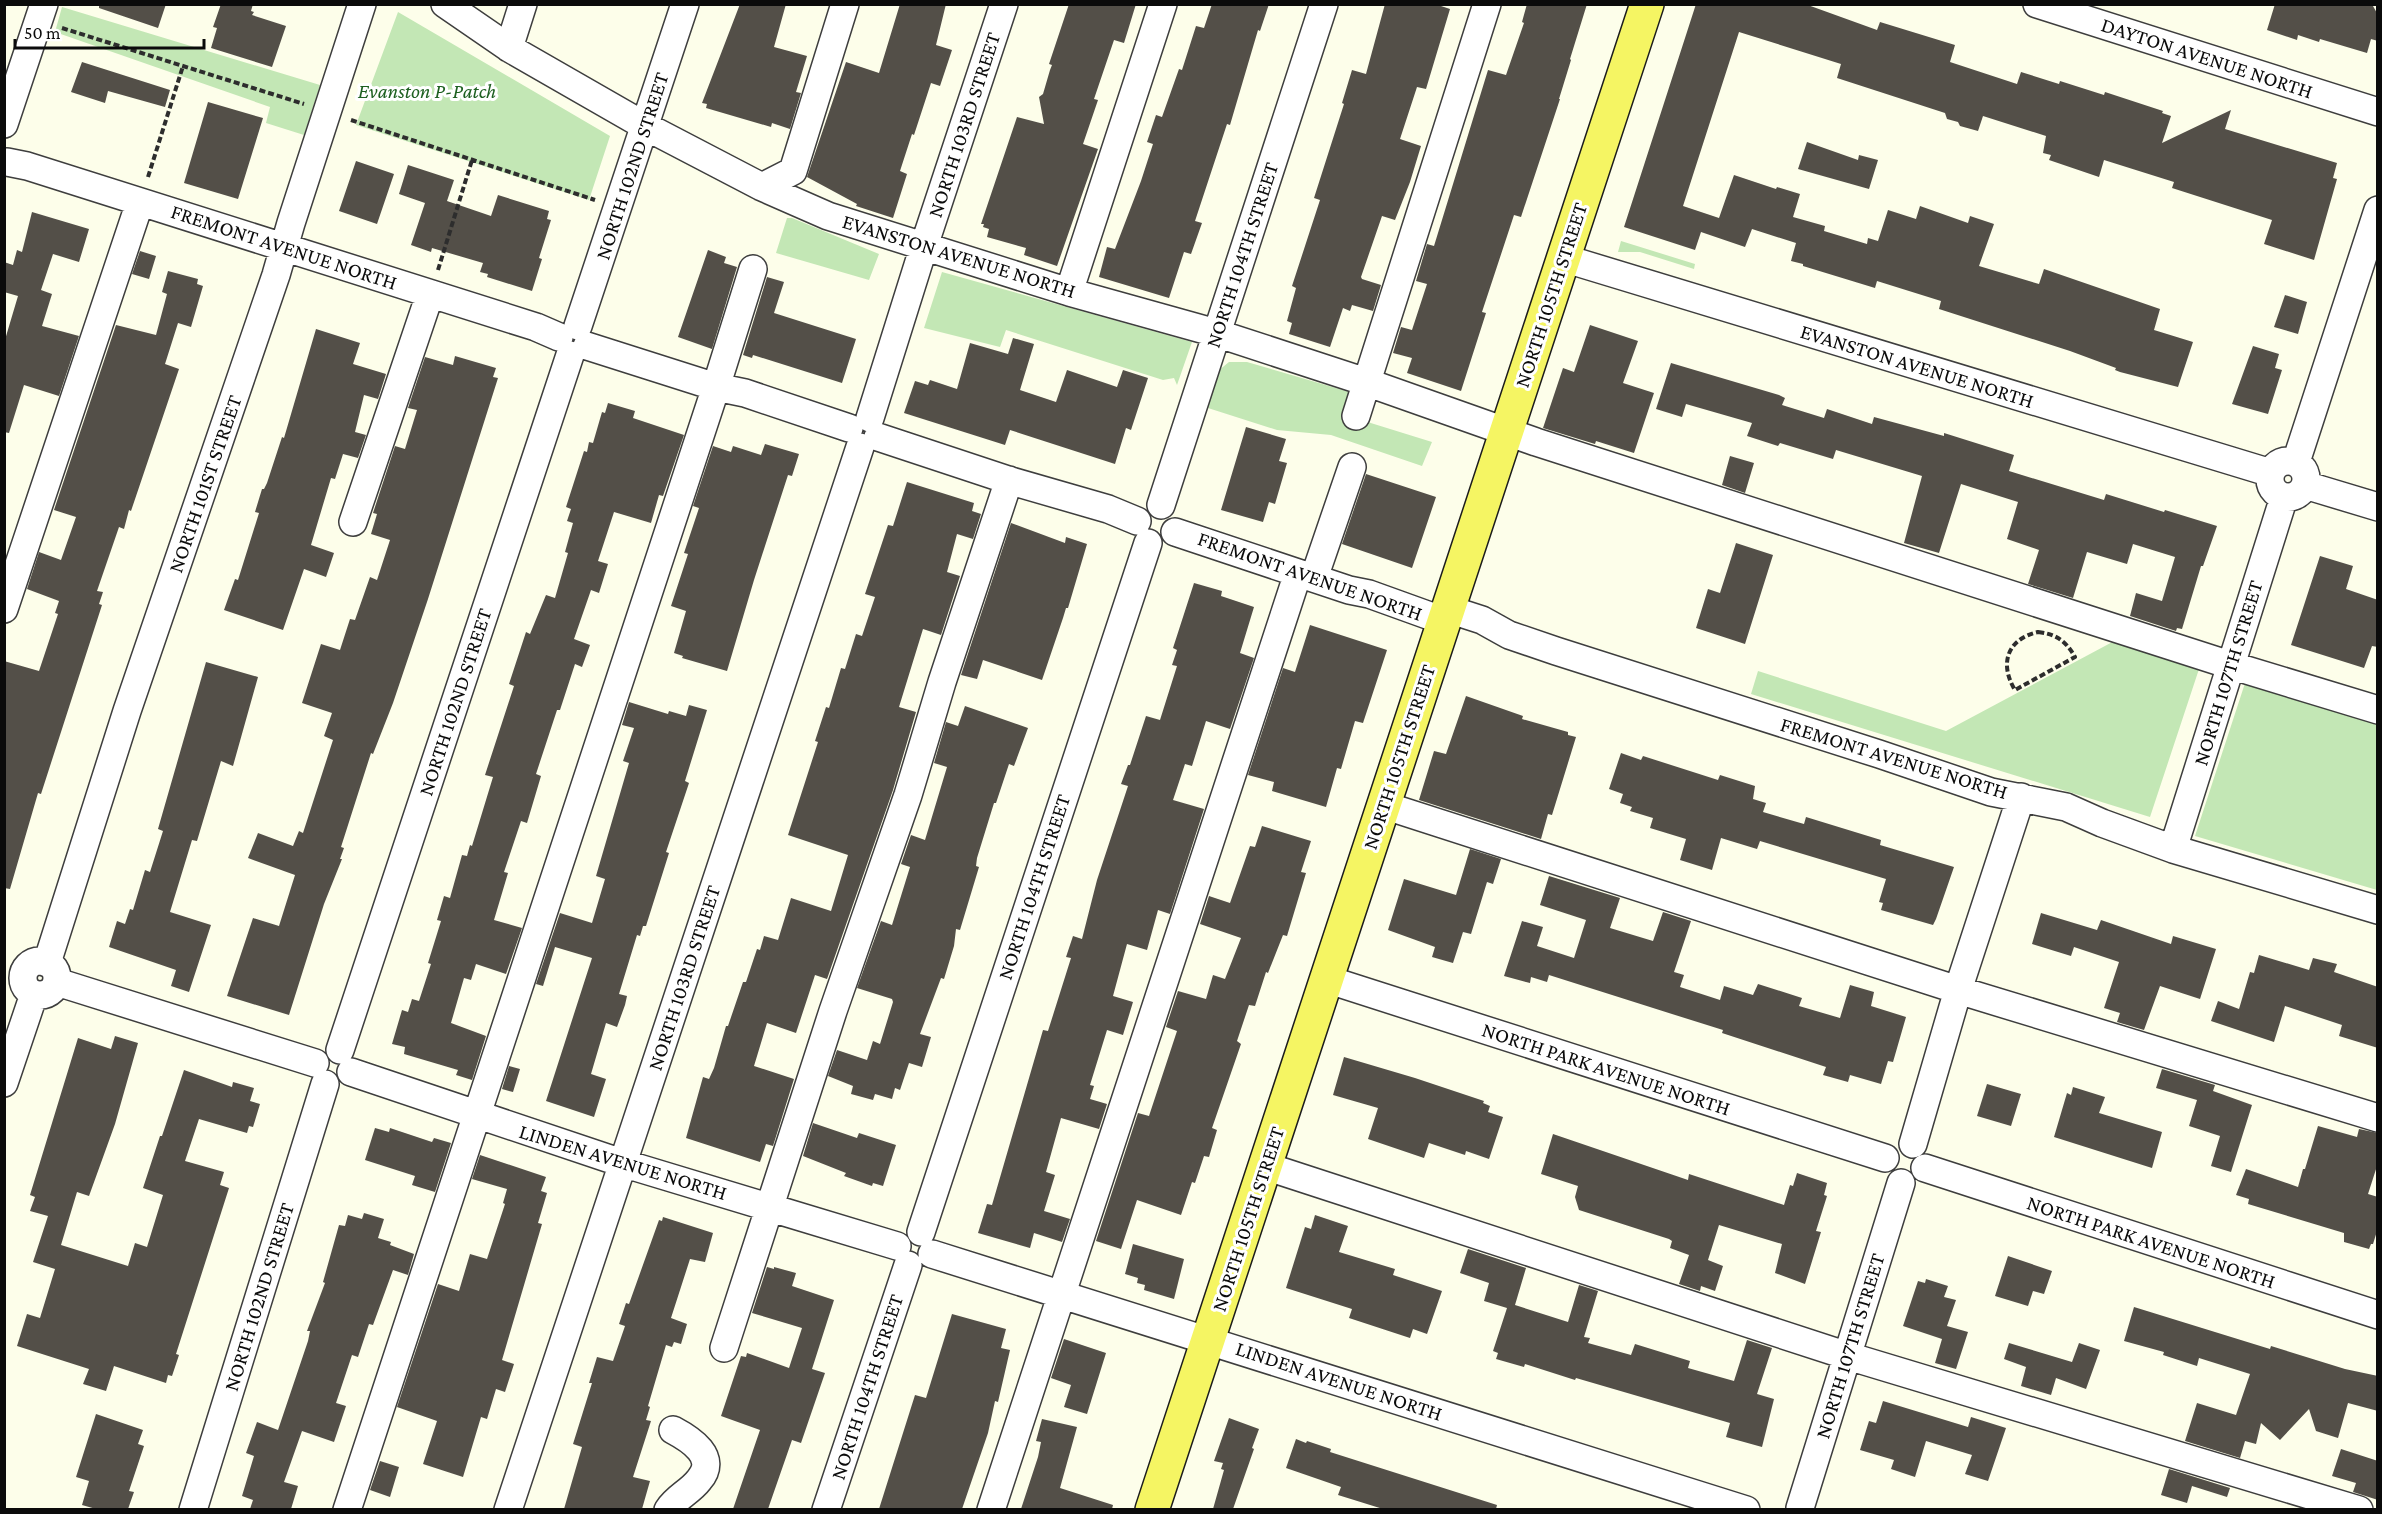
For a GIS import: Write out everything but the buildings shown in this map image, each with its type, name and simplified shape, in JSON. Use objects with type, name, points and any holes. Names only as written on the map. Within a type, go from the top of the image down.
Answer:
[{"type":"main road","name":"NORTH 105TH STREET","points":[[1152,1509],[1647,4]]},
{"type":"street","points":[[4,124],[44,4]]},
{"type":"street","name":"NORTH 101ST STREET","points":[[4,1083],[33,976],[127,711],[276,275],[362,4]]},
{"type":"street","name":"EVANSTON AVENUE NORTH","points":[[444,4],[509,48],[645,126],[762,187],[828,216],[1069,292],[1216,333],[1366,382],[1506,432],[2229,665],[2378,710]]},
{"type":"street","points":[[509,48],[523,4]]},
{"type":"street","name":"NORTH 102ND STREET","points":[[346,1061],[573,341],[685,4]]},
{"type":"street","points":[[762,187],[793,171],[845,4]]},
{"type":"street","name":"NORTH 103RD STREET","points":[[508,1509],[1004,4]]},
{"type":"street","points":[[1069,292],[1163,4]]},
{"type":"street","name":"NORTH 104TH STREET","points":[[1161,505],[1324,4]]},
{"type":"street","points":[[1356,416],[1486,4]]},
{"type":"street","name":"DAYTON AVENUE NORTH","points":[[2037,4],[2378,112]]},
{"type":"street","name":"FREMONT AVENUE NORTH","points":[[5,158],[536,327],[716,387],[745,393],[1009,480],[1108,509],[1142,532]]},
{"type":"street","points":[[4,609],[140,202]]},
{"type":"street","name":"NORTH 107TH STREET","points":[[2173,849],[2229,665],[2295,481],[2378,210]]},
{"type":"street","name":"EVANSTON AVENUE NORTH","points":[[1563,258],[2271,473],[2278,464],[2290,460],[2295,481]]},
{"type":"street","points":[[347,1509],[753,269]]},
{"type":"street","points":[[353,522],[430,294]]},
{"type":"street","points":[[991,1509],[1061,1296],[1306,576],[1352,467]]},
{"type":"street","points":[[724,1348],[833,1011],[908,795],[942,682],[1009,480]]},
{"type":"street","points":[[2295,481],[2378,507]]},
{"type":"street","points":[[1150,505],[1161,505],[1174,514],[1176,521],[1175,532],[1164,543],[1158,545],[1142,532],[1140,512],[1150,505]]},
{"type":"street","name":"NORTH 104TH STREET","points":[[926,1243],[1142,532]]},
{"type":"street","name":"FREMONT AVENUE NORTH","points":[[1175,532],[1306,576],[1446,615],[1482,620],[1509,635],[1991,792],[2066,807],[2173,849],[2378,910]]},
{"type":"street","points":[[1913,1144],[1958,990],[2021,797]]},
{"type":"street","points":[[1383,805],[1958,990],[2378,1118]]},
{"type":"street","points":[[33,976],[320,1074],[338,1085],[348,1078],[346,1061]]},
{"type":"street","name":"NORTH PARK AVENUE NORTH","points":[[1326,979],[1885,1158]]},
{"type":"street","name":"LINDEN AVENUE NORTH","points":[[346,1061],[476,1115],[622,1163],[771,1208],[902,1255]]},
{"type":"street","name":"NORTH 102ND STREET","points":[[193,1509],[320,1074]]},
{"type":"street","points":[[1904,1143],[1913,1144],[1924,1155],[1925,1168],[1917,1180],[1911,1183],[1900,1183],[1891,1178],[1887,1172],[1885,1158],[1892,1147],[1904,1143]]},
{"type":"street","points":[[1265,1166],[1848,1356],[2359,1509]]},
{"type":"street","name":"NORTH PARK AVENUE NORTH","points":[[1925,1168],[2378,1315]]},
{"type":"street","name":"NORTH 107TH STREET","points":[[1797,1509],[1848,1356],[1900,1183]]},
{"type":"street","points":[[902,1255],[898,1240],[907,1232],[926,1243]]},
{"type":"street","name":"LINDEN AVENUE NORTH","points":[[926,1243],[1061,1296],[1746,1509]]},
{"type":"street","name":"NORTH 104TH STREET","points":[[826,1509],[902,1255]]},
{"type":"street","points":[[668,1509],[701,1479],[705,1464],[698,1445],[673,1430]]},
{"type":"path","points":[[140,202],[183,66]]},
{"type":"path","points":[[430,294],[472,160]]},
{"type":"path","points":[[2038,632],[2054,635],[2067,645],[2075,657],[2015,690],[2009,680],[2006,662],[2010,652],[2015,643],[2029,634],[2038,632]]},
{"type":"green space","points":[[62,7],[320,85],[304,135],[266,123],[270,107],[55,32]]},
{"type":"green space","name":"Evanston P-Patch","points":[[398,12],[610,136],[589,200],[356,125]]},
{"type":"green space","points":[[787,218],[792,218],[879,254],[869,280],[776,253]]},
{"type":"green space","points":[[1621,241],[1695,264],[1694,269],[1640,252],[1618,252]]},
{"type":"green space","points":[[942,272],[1192,342],[1177,385],[1174,378],[1163,380],[1006,330],[1000,347],[924,328]]},
{"type":"green space","points":[[1229,362],[1247,362],[1353,393],[1345,415],[1432,442],[1422,466],[1331,435],[1277,430],[1208,408],[1218,371]]},
{"type":"green space","points":[[2118,639],[2201,663],[2150,817],[1751,694],[1758,671],[1946,731]]},
{"type":"green space","points":[[2247,677],[2377,718],[2377,890],[2195,836]]}]
